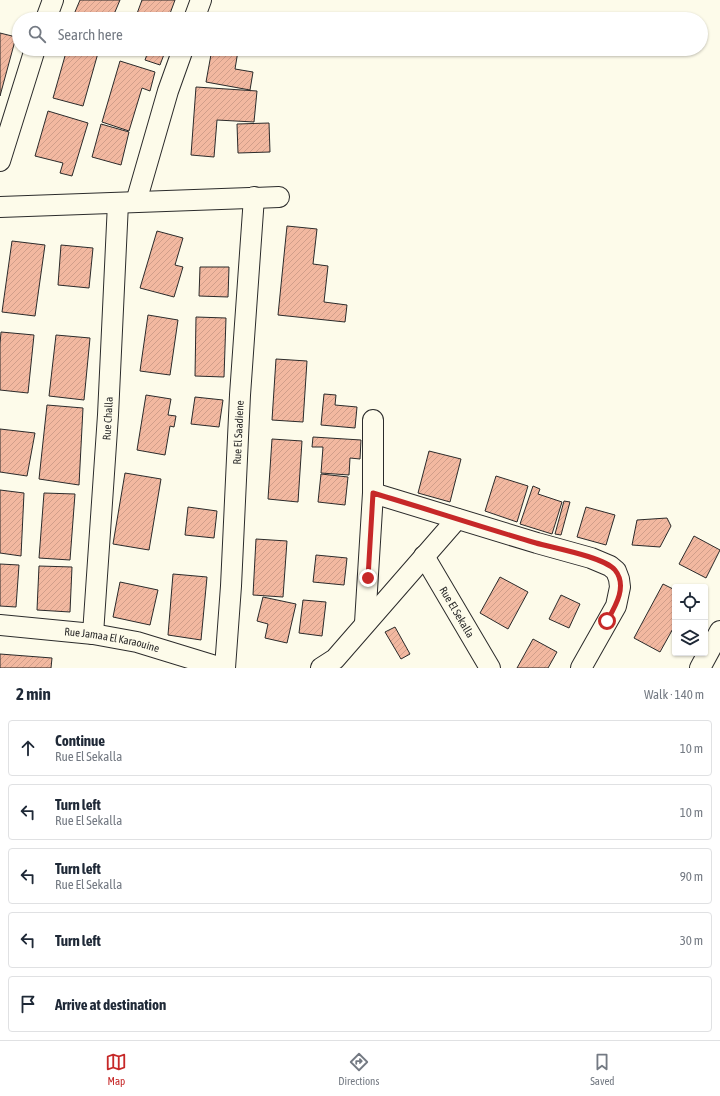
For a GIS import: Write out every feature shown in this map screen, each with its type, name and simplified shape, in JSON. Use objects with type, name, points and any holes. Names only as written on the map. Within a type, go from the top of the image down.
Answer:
[{"type":"street","points":[[49,12],[53,0]]},
{"type":"street","points":[[197,12],[201,0]]},
{"type":"street","points":[[0,161],[33,56]]},
{"type":"street","name":"Rue Challa","points":[[94,634],[108,415],[127,202],[162,111],[181,56]]},
{"type":"street","name":"Rue El Saadiene","points":[[223,668],[231,586],[240,395],[254,197]]},
{"type":"street","points":[[0,207],[279,197]]},
{"type":"street","points":[[365,624],[373,493],[374,420]]},
{"type":"street","points":[[373,493],[591,558],[610,566],[616,571],[620,587],[616,606],[581,668]]},
{"type":"street","points":[[321,668],[335,659],[457,519]]},
{"type":"street","name":"Rue El Sekalla","points":[[424,556],[490,668]]},
{"type":"street","name":"Rue Jamaa El Karaouine","points":[[0,625],[94,634],[137,642],[223,668]]},
{"type":"street","points":[[700,668],[720,631]]},
{"type":"building","points":[[80,0],[120,0],[115,12],[75,12]]},
{"type":"building","points":[[142,0],[175,0],[171,12],[138,12]]},
{"type":"building","points":[[0,33],[12,36],[12,52],[0,96]]},
{"type":"building","points":[[65,56],[97,56],[83,106],[53,98]]},
{"type":"building","points":[[146,56],[163,56],[160,65],[145,60]]},
{"type":"building","points":[[211,56],[237,56],[235,69],[253,72],[250,90],[206,82]]},
{"type":"building","points":[[120,61],[155,72],[150,91],[142,88],[129,131],[102,122]]},
{"type":"building","points":[[196,87],[257,91],[254,122],[217,120],[214,157],[191,155]]},
{"type":"building","points":[[48,111],[88,123],[72,176],[60,173],[63,163],[35,156]]},
{"type":"building","points":[[269,123],[270,152],[238,153],[237,124]]},
{"type":"building","points":[[101,124],[129,132],[121,165],[92,157]]},
{"type":"building","points":[[287,226],[317,229],[313,264],[328,266],[324,302],[347,305],[345,322],[278,315]]},
{"type":"building","points":[[157,231],[183,238],[175,265],[183,267],[174,297],[140,288]]},
{"type":"building","points":[[12,241],[45,245],[35,316],[2,312]]},
{"type":"building","points":[[61,245],[93,248],[89,288],[58,285]]},
{"type":"building","points":[[200,267],[229,267],[228,297],[199,296]]},
{"type":"building","points":[[148,315],[178,320],[170,375],[140,371]]},
{"type":"building","points":[[196,317],[226,318],[224,377],[195,376]]},
{"type":"building","points":[[1,332],[34,335],[28,393],[0,390]]},
{"type":"building","points":[[56,335],[90,338],[84,400],[49,396]]},
{"type":"building","points":[[276,359],[307,361],[303,422],[272,420]]},
{"type":"building","points":[[324,394],[336,395],[335,405],[357,407],[355,428],[321,425]]},
{"type":"building","points":[[146,395],[171,399],[168,415],[176,416],[174,427],[170,426],[165,455],[137,450]]},
{"type":"building","points":[[195,397],[223,400],[219,427],[191,424]]},
{"type":"building","points":[[47,405],[83,408],[79,485],[39,479]]},
{"type":"building","points":[[0,429],[35,433],[27,476],[0,472]]},
{"type":"building","points":[[313,437],[361,440],[360,459],[350,458],[349,475],[321,473],[323,447],[312,447]]},
{"type":"building","points":[[272,439],[302,441],[298,502],[268,499]]},
{"type":"building","points":[[429,451],[461,459],[450,502],[418,493]]},
{"type":"building","points":[[125,473],[161,479],[149,550],[113,544]]},
{"type":"building","points":[[321,474],[348,477],[345,505],[318,502]]},
{"type":"building","points":[[496,476],[528,486],[517,522],[485,511]]},
{"type":"building","points":[[533,486],[540,489],[538,494],[562,502],[552,534],[520,524]]},
{"type":"building","points":[[0,490],[24,493],[21,556],[0,553]]},
{"type":"building","points":[[44,493],[75,494],[70,560],[39,558]]},
{"type":"building","points":[[564,501],[570,502],[561,535],[555,534]]},
{"type":"building","points":[[188,507],[217,511],[214,538],[185,535]]},
{"type":"building","points":[[586,507],[615,515],[606,545],[577,537]]},
{"type":"building","points":[[667,518],[671,526],[660,547],[632,545],[637,520]]},
{"type":"building","points":[[694,536],[720,550],[706,578],[679,564]]},
{"type":"building","points":[[256,539],[287,541],[283,597],[253,595]]},
{"type":"building","points":[[316,555],[347,558],[344,585],[313,582]]},
{"type":"building","points":[[0,564],[19,565],[16,607],[0,606]]},
{"type":"building","points":[[39,566],[72,567],[70,612],[37,610]]},
{"type":"building","points":[[173,574],[207,577],[201,640],[168,635]]},
{"type":"building","points":[[500,577],[528,592],[508,629],[480,613]]},
{"type":"building","points":[[120,582],[158,590],[150,625],[113,617]]},
{"type":"building","points":[[663,584],[672,588],[672,630],[660,652],[634,638]]},
{"type":"building","points":[[561,595],[580,604],[569,628],[549,619]]},
{"type":"building","points":[[263,597],[296,604],[287,643],[265,638],[268,624],[257,621]]},
{"type":"building","points":[[303,600],[326,602],[322,636],[299,633]]},
{"type":"building","points":[[395,627],[410,654],[401,659],[385,632]]},
{"type":"building","points":[[533,639],[557,652],[548,668],[517,668]]},
{"type":"building","points":[[0,654],[52,658],[51,668],[0,668]]},
{"type":"route","points":[[368,578],[373,493],[591,558],[610,566],[616,571],[619,579],[620,594],[616,606],[607,621]]}]
